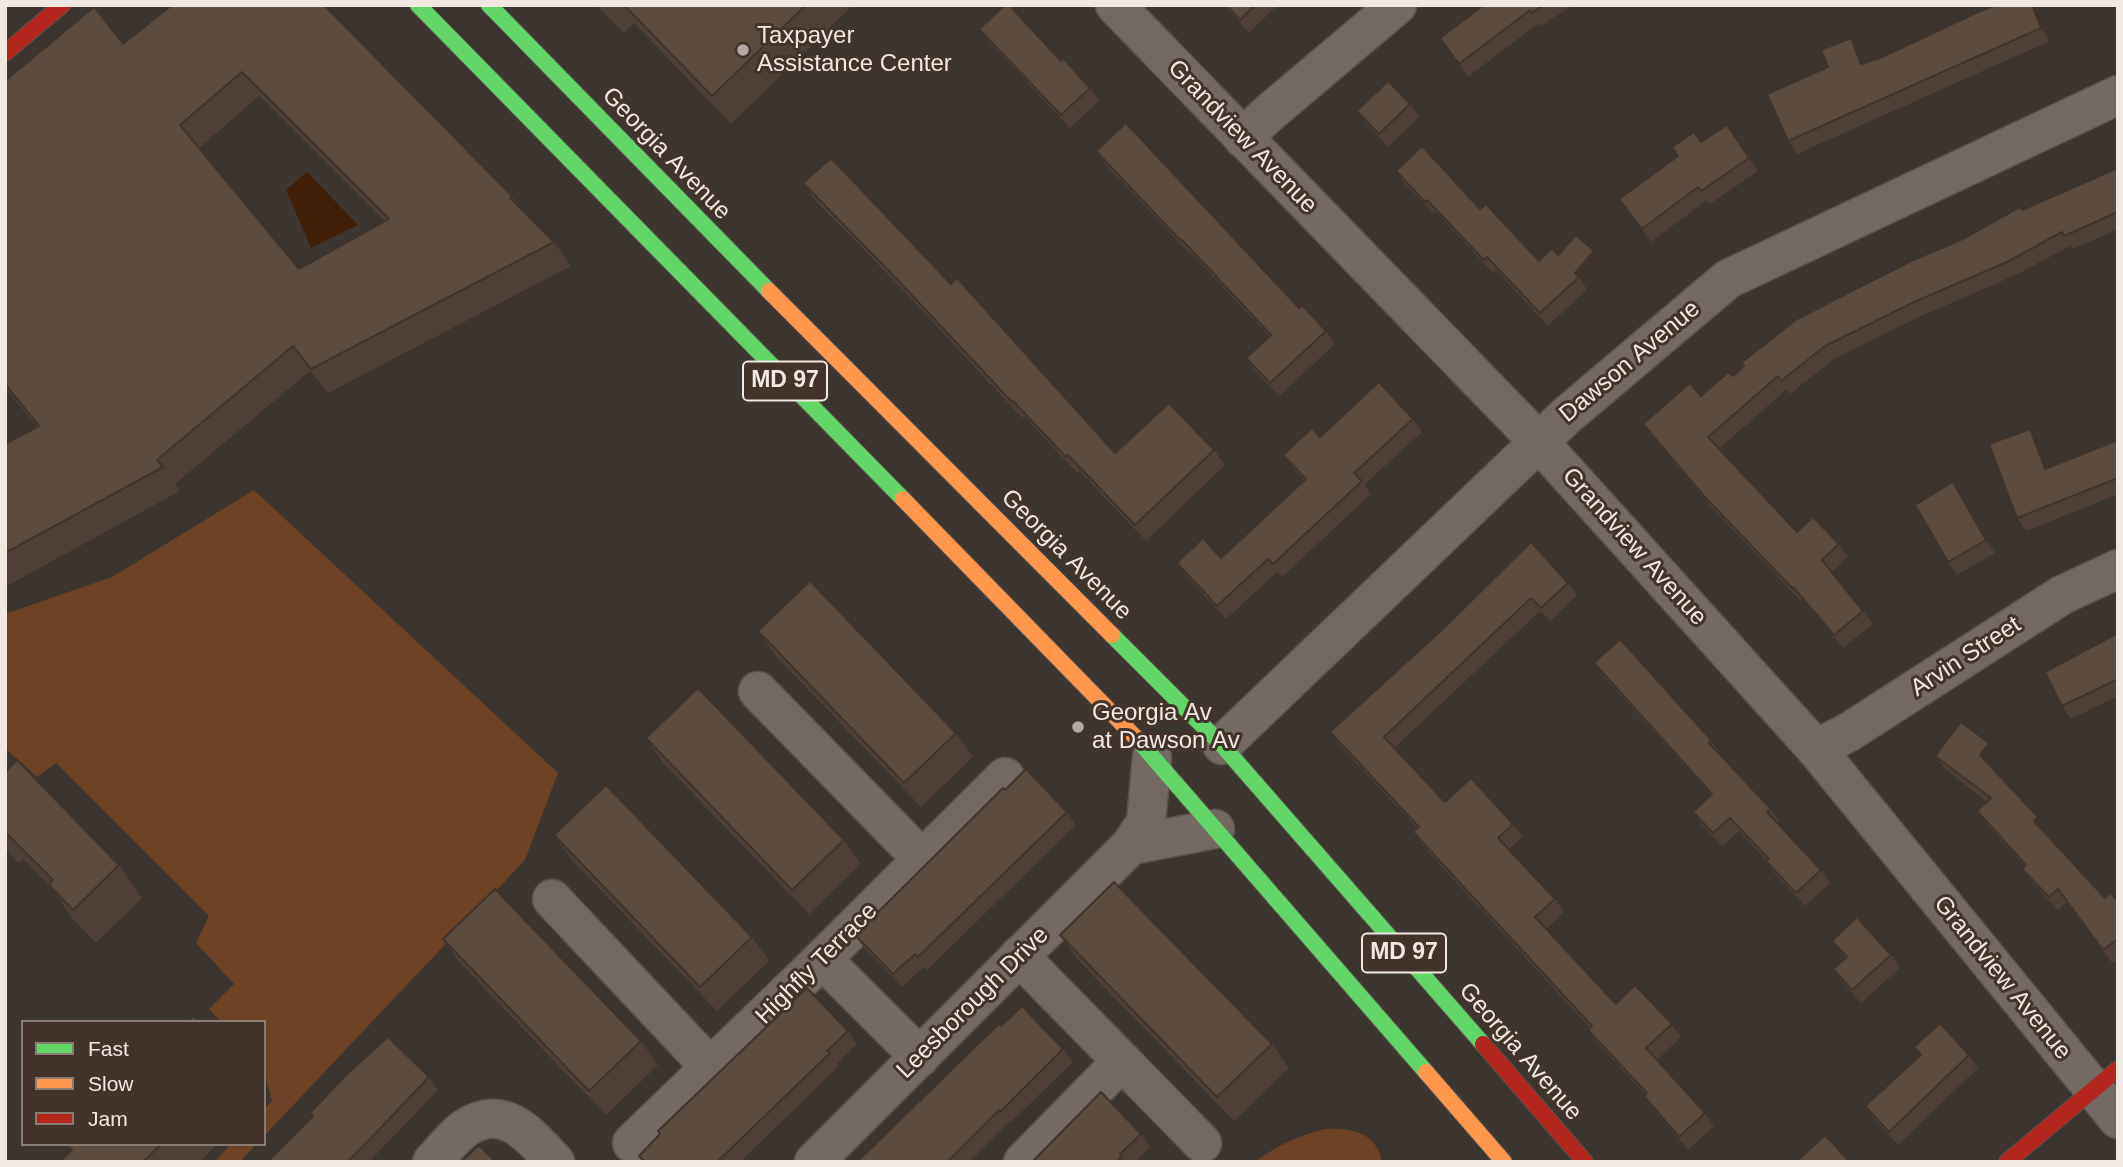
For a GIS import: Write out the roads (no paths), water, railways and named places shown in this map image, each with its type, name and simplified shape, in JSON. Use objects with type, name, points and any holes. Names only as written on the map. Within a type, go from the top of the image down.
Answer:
[{"type":"main road","points":[[5,53],[62,5]]},
{"type":"main road","name":"MD 97","points":[[418,5],[1122,723],[1148,742],[1503,1162]]},
{"type":"main road","name":"Georgia Avenue","points":[[489,5],[1212,750],[1585,1162]]},
{"type":"main road","points":[[1122,723],[1148,742]]},
{"type":"main road","points":[[2007,1162],[2106,1078]]},
{"type":"street","name":"Grandview Avenue","points":[[1115,5],[1539,442],[1816,749],[2106,1078],[2118,1119]]},
{"type":"street","points":[[1243,138],[1397,5]]},
{"type":"street","name":"Dawson Avenue","points":[[1212,750],[1539,442],[1728,279],[2118,95]]},
{"type":"street","name":"Arvin Street","points":[[1816,749],[1849,732],[2062,594],[2118,569]]},
{"type":"street","points":[[758,691],[922,859]]},
{"type":"street","name":"Leesborough Drive","points":[[814,1162],[1131,845],[1146,822],[1148,742]]},
{"type":"street","name":"Highfly Terrace","points":[[632,1143],[1005,777]]},
{"type":"street","points":[[1131,845],[1215,819]]},
{"type":"street","points":[[552,899],[711,1068]]},
{"type":"street","points":[[1019,956],[1202,1143]]},
{"type":"street","points":[[822,959],[920,1057]]},
{"type":"street","points":[[1023,1162],[1122,1061]]},
{"type":"street","points":[[432,1162],[467,1127],[488,1119],[517,1124],[545,1151]]},
{"type":"place","name":"Taxpayer Assistance Center","points":[[743,50]]},
{"type":"place","name":"Georgia Av at Dawson Av","points":[[1078,727]]}]
